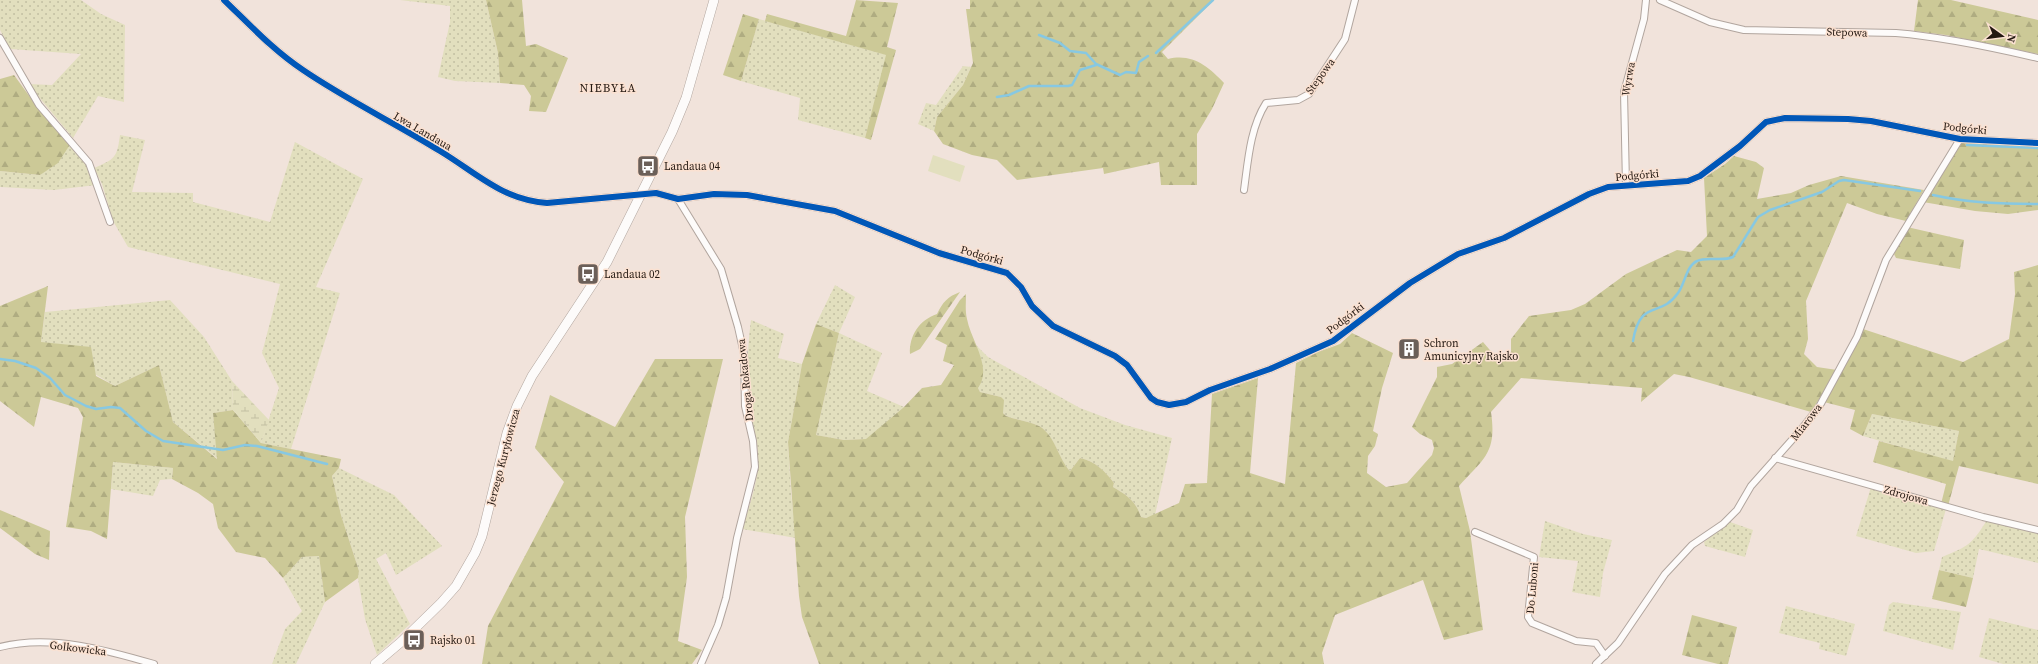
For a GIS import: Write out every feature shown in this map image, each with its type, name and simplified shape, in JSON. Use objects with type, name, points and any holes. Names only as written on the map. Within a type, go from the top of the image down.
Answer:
[{"type":"street","name":"Lwa Landaua","points":[[224,0],[302,70],[361,107],[440,150],[507,194],[531,202],[547,203],[642,194]]},
{"type":"street","name":"Jerzego Kuryłowicza","points":[[380,663],[441,603],[467,569],[482,536],[507,433],[521,396],[607,262],[642,194],[672,132],[686,98],[714,0]]},
{"type":"street","name":"Stepowa","points":[[1244,190],[1252,139],[1259,114],[1266,103],[1298,100],[1309,94],[1345,39],[1355,0]]},
{"type":"street","name":"Wyrwa","points":[[1626,185],[1624,92],[1644,19],[1646,0]]},
{"type":"street","name":"Stepowa","points":[[1660,0],[1710,22],[1744,30],[1921,35],[1962,41],[2038,58]]},
{"type":"street","points":[[0,38],[39,105],[89,163],[110,222]]},
{"type":"street","name":"Podgórki","points":[[642,194],[656,193],[678,199],[714,194],[747,195],[835,211],[939,254],[1007,273],[1021,287],[1032,306],[1053,326],[1115,356],[1126,365],[1151,398],[1157,402],[1169,405],[1186,402],[1210,390],[1270,369],[1333,342],[1410,283],[1458,254],[1504,238],[1589,194],[1608,187],[1688,180],[1700,176],[1740,146],[1766,122],[1785,118],[1822,117],[1871,121],[1960,139],[2038,143]]},
{"type":"street","name":"Miarowa","points":[[1596,664],[1605,656],[1626,631],[1665,574],[1692,544],[1723,524],[1737,510],[1751,486],[1819,407],[1857,337],[1886,260],[1960,139]]},
{"type":"street","name":"Droga Rokadowa","points":[[678,199],[721,269],[738,326],[744,354],[745,406],[753,441],[755,466],[737,538],[726,598],[718,625],[700,664]]},
{"type":"street","name":"Zdrojowa","points":[[1775,458],[1983,517],[2038,530]]},
{"type":"street","name":"Do Luboni","points":[[1475,532],[1534,557],[1528,617],[1532,622],[1576,641],[1596,643],[1605,656]]},
{"type":"street","name":"Golkowicka","points":[[0,646],[32,642],[66,645],[114,652],[154,664]]},
{"type":"green space","points":[[0,0],[81,0],[101,14],[125,25],[124,102],[98,96],[73,138],[28,84],[52,85],[81,54],[10,49],[0,30]]},
{"type":"green space","points":[[400,0],[486,0],[498,53],[500,83],[455,81],[438,77],[450,22],[450,6]]},
{"type":"green space","points":[[486,0],[522,0],[526,46],[536,44],[568,58],[546,112],[529,111],[531,96],[524,85],[500,83],[498,53]]},
{"type":"green space","points":[[856,0],[898,3],[887,47],[896,50],[871,140],[865,138],[886,55],[765,21],[767,14],[846,36]]},
{"type":"green space","points":[[970,0],[1214,0],[1162,52],[1168,59],[1185,58],[1199,62],[1212,71],[1224,83],[1212,109],[1197,134],[1197,185],[1161,185],[1159,162],[1104,174],[1103,168],[1017,180],[997,160],[972,155],[943,144],[934,131],[937,117],[963,85],[973,63],[966,9],[970,9]]},
{"type":"green space","points":[[1918,0],[1951,0],[2038,20],[2038,54],[1946,35],[1914,31]]},
{"type":"green space","points":[[743,14],[759,19],[741,81],[723,75]]},
{"type":"green space","points":[[759,19],[887,55],[865,138],[798,120],[800,98],[741,81]]},
{"type":"green space","points":[[963,66],[971,67],[963,85],[937,117],[934,131],[918,124],[926,103],[936,105]]},
{"type":"green space","points":[[14,75],[38,108],[71,143],[58,163],[40,175],[0,171],[0,79]]},
{"type":"green space","points":[[120,135],[145,140],[132,192],[193,193],[193,202],[270,222],[295,142],[363,179],[316,287],[340,293],[291,449],[261,443],[279,388],[262,353],[280,284],[128,247],[113,221],[102,184],[94,168],[114,157],[118,149]]},
{"type":"green space","points":[[1962,142],[2038,146],[2038,210],[2008,214],[1975,211],[1923,202]]},
{"type":"green space","points":[[71,143],[87,164],[96,185],[54,190],[0,187],[0,171],[40,175]]},
{"type":"green space","points":[[933,155],[965,166],[960,182],[928,171]]},
{"type":"green space","points":[[1734,156],[1756,162],[1764,168],[1757,199],[1791,193],[1809,185],[1841,176],[1924,190],[1906,221],[1877,214],[1847,203],[1806,301],[1808,339],[1804,354],[1817,367],[1837,370],[1811,412],[1674,374],[1641,402],[1642,388],[1521,378],[1491,412],[1492,437],[1487,454],[1459,486],[1470,531],[1483,630],[1444,640],[1423,580],[1335,615],[1322,653],[1324,664],[819,664],[802,617],[799,596],[788,442],[802,364],[816,324],[839,333],[816,435],[844,440],[866,439],[904,407],[922,388],[941,385],[954,365],[943,361],[947,345],[935,339],[960,300],[966,294],[967,319],[982,363],[982,380],[978,388],[980,392],[1001,397],[1004,400],[1003,413],[1006,416],[1035,424],[1044,430],[1053,441],[1062,460],[1070,471],[1080,458],[1090,461],[1099,467],[1114,483],[1113,487],[1130,499],[1139,511],[1141,517],[1146,518],[1179,503],[1185,484],[1207,483],[1212,394],[1258,378],[1250,473],[1285,484],[1296,363],[1318,352],[1340,344],[1352,333],[1393,353],[1382,388],[1373,431],[1378,434],[1375,446],[1368,456],[1367,473],[1386,487],[1407,483],[1432,455],[1434,448],[1432,440],[1420,434],[1412,427],[1437,377],[1437,367],[1452,364],[1483,342],[1501,363],[1511,352],[1511,339],[1529,316],[1571,310],[1585,304],[1626,274],[1677,250],[1691,252],[1707,236],[1704,178]]},
{"type":"green space","points":[[1907,227],[1964,240],[1960,269],[1896,258],[1894,254]]},
{"type":"green space","points":[[2038,265],[2038,484],[1959,466],[1948,506],[1941,504],[1946,484],[1873,462],[1879,441],[1953,461],[1959,431],[1872,414],[1863,436],[1850,429],[1855,410],[1824,402],[1858,342],[1863,329],[1963,362],[2009,339],[2015,294],[2014,272]]},
{"type":"green space","points":[[835,285],[855,297],[839,333],[816,324]]},
{"type":"green space","points":[[48,286],[41,342],[91,347],[96,376],[115,386],[159,365],[173,422],[217,459],[213,413],[233,410],[261,443],[341,459],[339,468],[332,476],[341,515],[359,571],[358,578],[325,602],[319,556],[302,557],[283,578],[265,558],[236,552],[218,528],[213,504],[198,493],[172,479],[173,468],[113,462],[107,539],[91,531],[66,527],[83,417],[78,408],[41,397],[34,427],[0,401],[0,306]]},
{"type":"green space","points":[[960,292],[920,349],[910,354],[913,335],[920,325],[925,320],[937,314],[943,303],[949,298]]},
{"type":"green space","points":[[170,300],[204,337],[232,381],[233,410],[213,413],[218,459],[173,422],[159,365],[115,386],[41,342],[45,312]]},
{"type":"green space","points":[[751,320],[784,334],[778,358],[802,364],[788,442],[791,493],[796,538],[742,529],[753,493],[758,465],[757,443],[750,413],[748,396],[748,352]]},
{"type":"green space","points":[[839,333],[882,353],[867,391],[904,407],[867,439],[844,440],[816,435]]},
{"type":"green space","points":[[974,343],[988,357],[1080,408],[1125,425],[1172,438],[1155,515],[1146,518],[1141,517],[1134,503],[1123,493],[1113,487],[1114,483],[1107,474],[1090,461],[1080,458],[1070,471],[1062,460],[1053,441],[1044,430],[1035,424],[1006,416],[1003,413],[1001,397],[980,392],[978,388],[980,358]]},
{"type":"green space","points":[[655,359],[723,359],[685,517],[687,577],[678,641],[702,650],[692,664],[482,664],[488,626],[564,482],[535,448],[550,395],[615,427]]},
{"type":"green space","points":[[232,381],[269,420],[261,443],[233,410]]},
{"type":"green space","points":[[1872,414],[1959,431],[1953,462],[1863,436]]},
{"type":"green space","points":[[113,462],[173,468],[172,479],[160,480],[153,496],[111,489]]},
{"type":"green space","points":[[339,468],[394,495],[442,546],[396,575],[386,553],[376,559],[410,624],[377,655],[365,619],[358,578],[359,571],[341,515],[332,476]]},
{"type":"green space","points":[[1871,487],[1946,509],[1934,551],[1916,553],[1856,536]]},
{"type":"green space","points":[[0,510],[50,531],[49,560],[35,554],[0,528]]},
{"type":"green space","points":[[1987,520],[2038,532],[2038,563],[1979,549],[1973,578],[1939,570],[1942,557],[1964,547],[1969,543]]},
{"type":"green space","points":[[1545,521],[1583,534],[1612,540],[1603,573],[1600,597],[1572,592],[1578,561],[1539,557]]},
{"type":"green space","points":[[1730,522],[1753,530],[1745,557],[1705,546],[1704,542]]},
{"type":"green space","points":[[319,556],[325,602],[296,664],[272,664],[285,629],[302,611],[283,578],[302,557]]},
{"type":"green space","points":[[1939,570],[1973,578],[1966,607],[1932,599]]},
{"type":"green space","points":[[1893,602],[1961,612],[1953,650],[1883,631],[1889,605]]},
{"type":"green space","points":[[1786,606],[1855,624],[1846,656],[1819,649],[1820,643],[1779,633]]},
{"type":"green space","points":[[1692,615],[1737,627],[1728,664],[1718,664],[1682,655]]},
{"type":"green space","points":[[1989,618],[2038,630],[2038,664],[2003,664],[1979,657]]},
{"type":"waterway","points":[[1156,53],[1213,0]]},
{"type":"waterway","points":[[1039,35],[1060,43],[1070,51],[1086,53],[1096,64],[1120,75],[1126,72],[1136,73],[1139,62],[1148,56]]},
{"type":"waterway","points":[[997,97],[1009,95],[1029,86],[1072,85],[1080,70],[1096,65]]},
{"type":"waterway","points":[[1967,145],[2038,148]]},
{"type":"waterway","points":[[1633,341],[1640,319],[1651,311],[1671,301],[1678,293],[1693,263],[1701,260],[1733,257],[1758,217],[1770,210],[1822,192],[1839,181],[1844,180],[1920,191]]},
{"type":"waterway","points":[[1933,195],[1959,200],[2011,204],[2038,204]]},
{"type":"waterway","points":[[0,359],[15,361],[36,368],[50,378],[65,395],[86,406],[96,409],[111,407],[120,408],[146,431],[163,441],[223,450],[245,445],[257,446],[327,464]]},
{"type":"cycle path","points":[[224,0],[252,28],[292,63],[423,141],[478,177],[503,191],[531,201],[547,203],[656,193],[678,199],[714,194],[747,195],[835,211],[939,253],[1007,273],[1021,287],[1032,306],[1053,326],[1115,356],[1127,365],[1151,398],[1157,402],[1169,405],[1186,402],[1210,390],[1270,369],[1333,341],[1410,283],[1458,254],[1504,238],[1589,194],[1608,187],[1688,181],[1700,176],[1740,146],[1766,122],[1785,118],[1848,119],[1871,121],[1960,139],[2038,143]]},
{"type":"place","name":"Landaua 04","points":[[648,166]]},
{"type":"place","name":"Landaua 02","points":[[588,274]]},
{"type":"place","name":"Schron Amunicyjny Rajsko","points":[[1409,349]]},
{"type":"place","name":"Rajsko 01","points":[[414,640]]},
{"type":"district","name":"NIEBYŁA","points":[[608,88]]}]
